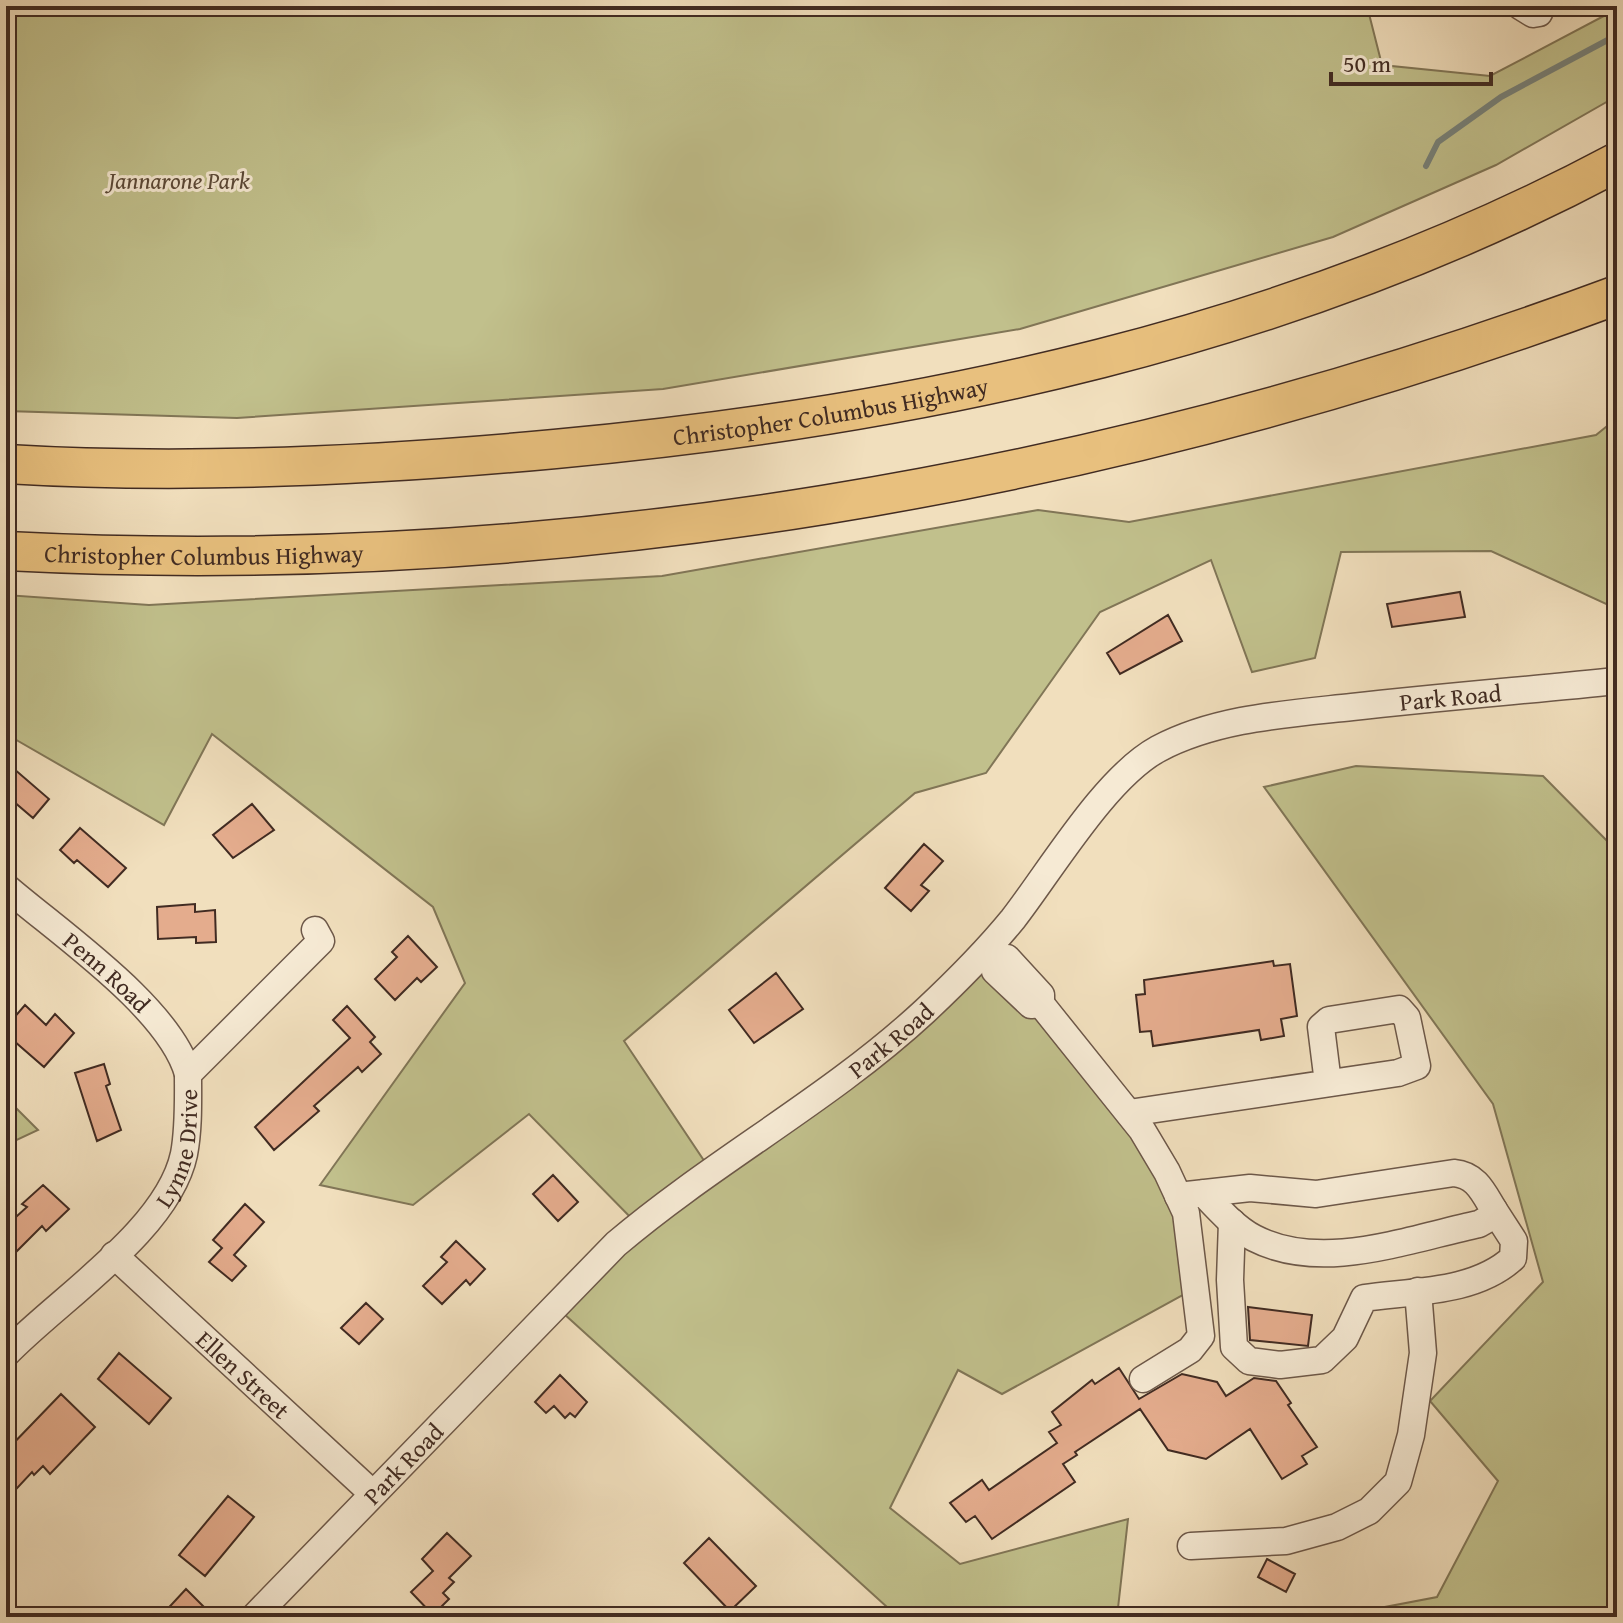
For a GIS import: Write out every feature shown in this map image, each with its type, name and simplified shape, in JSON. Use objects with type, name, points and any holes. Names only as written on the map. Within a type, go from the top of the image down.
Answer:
[{"type":"highway","name":"Christopher Columbus Highway","points":[[6,464],[183,468],[484,456],[646,441],[899,403],[1077,366],[1267,312],[1459,239],[1617,162]]},
{"type":"highway","name":"Christopher Columbus Highway","points":[[6,551],[112,557],[361,551],[637,529],[812,507],[1084,456],[1227,421],[1498,339],[1617,295]]},
{"type":"street","name":"Park Road","points":[[254,1617],[616,1244],[675,1197],[847,1078],[991,955],[1103,799],[1137,763],[1158,749],[1192,735],[1246,721],[1437,697],[1617,681]]},
{"type":"street","name":"Penn Road","points":[[6,887],[123,986],[183,1057],[188,1074]]},
{"type":"street","name":"Lynne Drive","points":[[6,1354],[114,1255],[163,1202],[176,1177],[187,1127],[188,1074],[321,941],[315,930]]},
{"type":"street","points":[[991,955],[995,971],[1031,1005],[1041,1004],[1129,1113],[1167,1172],[1190,1194],[1252,1237],[1288,1252],[1334,1254],[1479,1224],[1493,1216],[1494,1210]]},
{"type":"street","points":[[1129,1113],[1328,1083]]},
{"type":"street","points":[[1190,1194],[1250,1188],[1316,1194],[1454,1173],[1470,1176],[1514,1241],[1513,1258],[1496,1274],[1449,1287],[1364,1298],[1345,1338],[1322,1360],[1280,1365],[1249,1361],[1234,1347],[1230,1280],[1232,1222]]},
{"type":"street","points":[[1143,1379],[1190,1350],[1201,1336],[1186,1213],[1190,1194]]},
{"type":"street","name":"Ellen Street","points":[[114,1255],[372,1493]]},
{"type":"street","points":[[1191,1546],[1286,1541],[1337,1527],[1369,1511],[1398,1482],[1411,1435],[1423,1353],[1418,1291]]},
{"type":"green space","name":"Jannarone Park","points":[[6,6],[1367,6],[1382,65],[1490,76],[1617,9],[1617,96],[1496,165],[1333,237],[1020,329],[663,389],[237,418],[6,411]]},
{"type":"green space","points":[[1617,418],[1617,609],[1491,551],[1341,552],[1315,658],[1252,672],[1211,560],[1100,612],[986,773],[915,793],[624,1041],[711,1171],[992,946],[1181,1180],[1183,1295],[1002,1394],[958,1370],[890,1508],[960,1564],[1128,1519],[1117,1617],[898,1617],[552,1303],[639,1226],[529,1114],[413,1205],[320,1185],[465,983],[433,907],[212,734],[164,825],[6,734],[6,595],[149,605],[662,576],[1038,510],[1129,522],[1596,435]]},
{"type":"green space","points":[[1356,766],[1543,776],[1617,851],[1617,1617],[1360,1617],[1364,1611],[1437,1597],[1498,1481],[1430,1401],[1543,1282],[1493,1104],[1264,787]]},
{"type":"green space","points":[[6,1098],[38,1130],[6,1145]]},
{"type":"building","points":[[1460,592],[1465,617],[1392,627],[1387,604]]},
{"type":"building","points":[[1168,615],[1182,641],[1120,674],[1107,653]]},
{"type":"building","points":[[6,762],[49,799],[33,818],[6,795]]},
{"type":"building","points":[[252,804],[274,830],[233,858],[213,835]]},
{"type":"building","points":[[80,828],[126,868],[108,887],[77,860],[74,863],[60,850]]},
{"type":"building","points":[[924,844],[943,861],[921,885],[929,891],[911,911],[885,888]]},
{"type":"building","points":[[195,904],[195,912],[215,910],[216,942],[196,943],[196,937],[158,939],[157,907]]},
{"type":"building","points":[[408,936],[437,967],[421,982],[417,978],[395,1000],[375,979],[397,957],[392,952]]},
{"type":"building","points":[[1273,961],[1274,966],[1290,964],[1297,1016],[1281,1019],[1284,1036],[1261,1040],[1259,1030],[1153,1046],[1151,1031],[1140,1032],[1136,995],[1145,994],[1144,980]]},
{"type":"building","points":[[776,973],[803,1009],[754,1043],[729,1010]]},
{"type":"building","points":[[25,1005],[46,1025],[55,1014],[74,1033],[44,1067],[6,1034],[6,1027]]},
{"type":"building","points":[[347,1006],[375,1037],[370,1042],[381,1054],[362,1072],[358,1067],[314,1106],[319,1111],[274,1150],[255,1127],[350,1038],[333,1020]]},
{"type":"building","points":[[104,1064],[110,1084],[106,1086],[121,1130],[97,1141],[75,1073]]},
{"type":"building","points":[[553,1175],[578,1202],[558,1221],[533,1194]]},
{"type":"building","points":[[43,1185],[69,1209],[46,1231],[42,1226],[6,1262],[6,1226],[27,1207],[22,1204]]},
{"type":"building","points":[[245,1204],[264,1222],[234,1255],[246,1266],[232,1281],[209,1262],[222,1248],[213,1240]]},
{"type":"building","points":[[456,1241],[485,1269],[470,1285],[466,1280],[442,1304],[423,1286],[447,1262],[441,1257]]},
{"type":"building","points":[[366,1303],[383,1319],[359,1344],[341,1328]]},
{"type":"building","points":[[1248,1307],[1312,1315],[1308,1346],[1250,1340]]},
{"type":"building","points":[[119,1353],[171,1398],[149,1424],[98,1379]]},
{"type":"building","points":[[1119,1368],[1139,1399],[1182,1374],[1217,1382],[1226,1396],[1254,1378],[1276,1381],[1291,1403],[1288,1405],[1317,1447],[1302,1456],[1307,1464],[1282,1479],[1250,1429],[1206,1459],[1168,1450],[1140,1409],[1075,1452],[1077,1455],[1063,1464],[1075,1482],[992,1539],[975,1516],[966,1522],[950,1503],[982,1480],[989,1490],[1057,1443],[1049,1432],[1061,1425],[1052,1412],[1092,1380],[1095,1384]]},
{"type":"building","points":[[560,1375],[587,1402],[575,1417],[570,1413],[565,1418],[554,1406],[546,1413],[535,1402]]},
{"type":"building","points":[[61,1394],[95,1427],[50,1474],[43,1466],[34,1475],[32,1472],[6,1500],[6,1451]]},
{"type":"building","points":[[228,1496],[254,1517],[205,1576],[179,1555]]},
{"type":"building","points":[[447,1533],[471,1556],[449,1578],[454,1582],[443,1593],[449,1599],[433,1615],[411,1592],[433,1571],[422,1559]]},
{"type":"building","points":[[709,1538],[756,1586],[730,1611],[684,1563]]},
{"type":"building","points":[[1267,1559],[1295,1574],[1286,1592],[1258,1577]]},
{"type":"building","points":[[186,1589],[206,1609],[198,1617],[160,1617]]},
{"type":"waterway","points":[[1426,166],[1438,142],[1501,97],[1617,35]]}]
